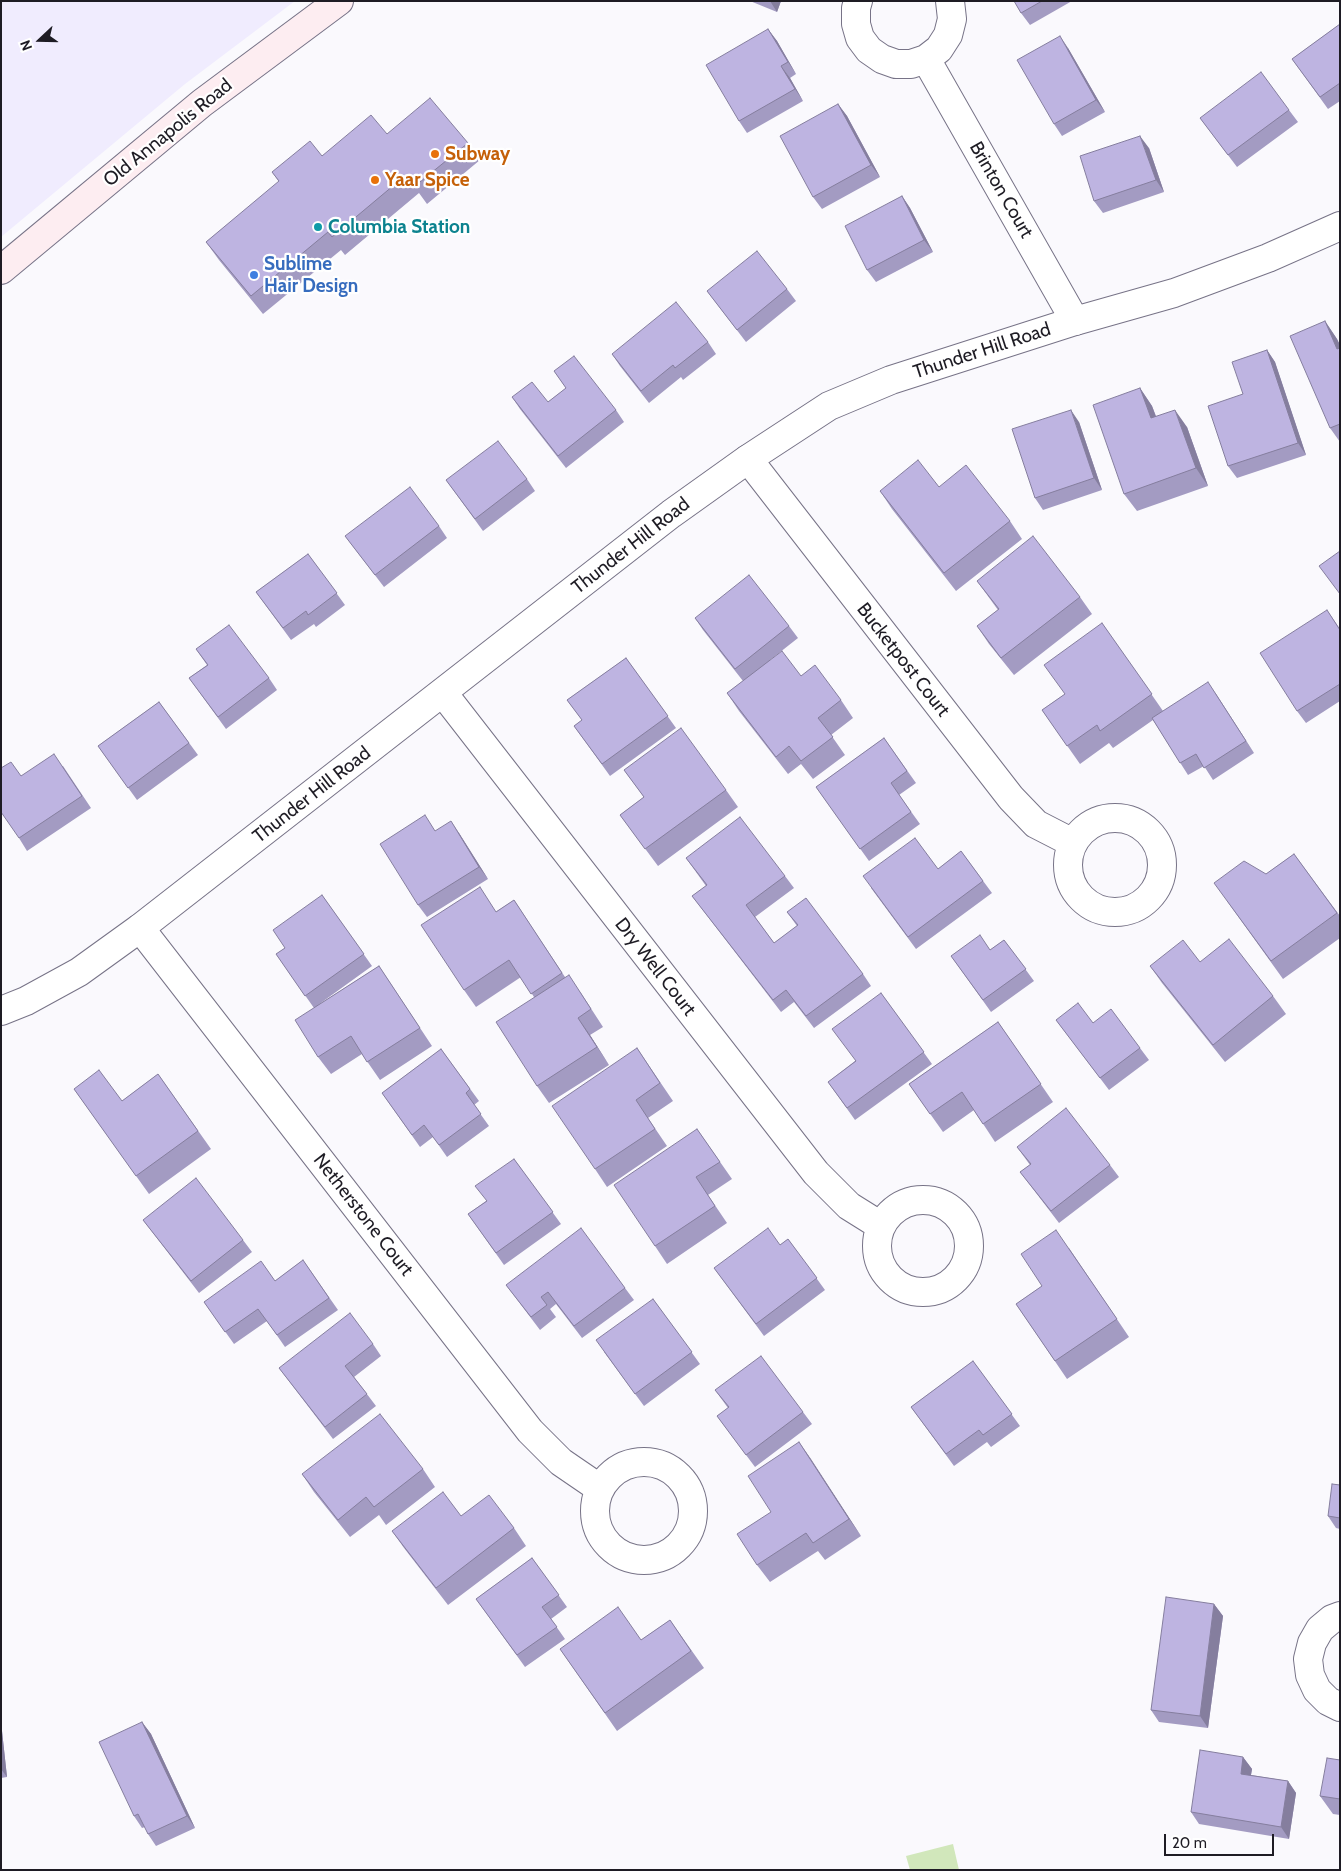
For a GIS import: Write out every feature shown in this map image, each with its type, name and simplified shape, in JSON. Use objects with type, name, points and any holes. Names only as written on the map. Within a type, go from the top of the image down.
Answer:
[{"type":"main road","name":"Old Annapolis Road","points":[[1,270],[202,103],[339,1]]},
{"type":"street","points":[[858,1],[856,24],[860,38],[869,50],[882,59],[896,64],[911,64],[926,59],[939,49],[948,35],[952,19],[950,1]]},
{"type":"street","name":"Brinton Court","points":[[926,59],[1075,322]]},
{"type":"street","name":"Thunder Hill Road","points":[[1,1011],[26,1001],[78,972],[140,928],[671,514],[748,459],[830,406],[891,380],[1174,293],[1268,258],[1340,226]]},
{"type":"street","name":"Bucketpost Court","points":[[748,459],[1011,798],[1036,824],[1073,843]]},
{"type":"street","name":"Dry Well Court","points":[[442,693],[816,1173],[849,1206],[881,1226]]},
{"type":"street","name":"Netherstone Court","points":[[140,928],[530,1431],[560,1462],[599,1488]]},
{"type":"street","points":[[1340,1616],[1332,1619],[1320,1630],[1312,1643],[1308,1659],[1310,1675],[1317,1690],[1328,1701],[1340,1707]]},
{"type":"shaded area","points":[[1,1],[295,1],[185,84],[1,237]]},
{"type":"green space","points":[[953,1844],[959,1870],[910,1870],[906,1856]]},
{"type":"building","points":[[1014,1],[1042,1],[1021,13]]},
{"type":"building","points":[[1340,24],[1340,83],[1320,97],[1292,59]]},
{"type":"building","points":[[768,29],[788,62],[781,66],[795,89],[739,121],[706,65]]},
{"type":"building","points":[[1060,36],[1096,100],[1054,124],[1017,60]]},
{"type":"building","points":[[1261,72],[1289,110],[1228,155],[1200,118]]},
{"type":"building","name":"Columbia Station","points":[[430,98],[468,143],[415,186],[406,175],[332,237],[328,232],[251,296],[206,242],[279,181],[272,172],[310,141],[322,156],[371,115],[387,134]]},
{"type":"building","points":[[838,104],[871,165],[813,197],[780,136]]},
{"type":"building","points":[[1140,136],[1156,180],[1094,201],[1080,156]]},
{"type":"building","points":[[902,196],[924,240],[867,270],[845,226]]},
{"type":"building","points":[[757,251],[787,289],[737,330],[707,291]]},
{"type":"building","points":[[676,302],[708,342],[675,368],[673,365],[641,391],[612,354]]},
{"type":"building","points":[[1325,321],[1337,349],[1340,348],[1340,424],[1330,428],[1290,336]]},
{"type":"building","points":[[1267,350],[1298,443],[1228,466],[1208,406],[1243,394],[1232,362]]},
{"type":"building","points":[[574,356],[616,410],[558,456],[512,397],[532,382],[548,402],[566,388],[554,371]]},
{"type":"building","points":[[1140,388],[1151,418],[1175,410],[1196,468],[1124,494],[1093,405]]},
{"type":"building","points":[[1071,410],[1094,478],[1035,498],[1012,429]]},
{"type":"building","points":[[498,441],[527,479],[475,519],[446,480]]},
{"type":"building","points":[[918,460],[939,487],[966,465],[1010,521],[944,573],[880,491]]},
{"type":"building","points":[[410,487],[439,526],[375,575],[345,536]]},
{"type":"building","points":[[1033,536],[1080,597],[1001,658],[977,626],[999,609],[977,581]]},
{"type":"building","points":[[1340,551],[1340,594],[1319,566]]},
{"type":"building","points":[[308,554],[337,593],[308,615],[306,611],[283,628],[256,592]]},
{"type":"building","points":[[749,575],[789,626],[735,669],[695,618]]},
{"type":"building","points":[[1327,610],[1340,630],[1340,684],[1297,711],[1260,653]]},
{"type":"building","points":[[1102,623],[1152,694],[1100,731],[1097,725],[1067,746],[1042,710],[1065,694],[1044,665]]},
{"type":"building","points":[[229,625],[269,678],[218,717],[189,678],[208,665],[196,649]]},
{"type":"building","points":[[782,651],[801,676],[815,665],[841,700],[818,718],[833,737],[801,761],[789,746],[776,757],[727,693]]},
{"type":"building","points":[[626,658],[668,716],[602,764],[574,726],[582,720],[567,700]]},
{"type":"building","points":[[1208,682],[1246,741],[1204,768],[1196,754],[1180,763],[1152,718]]},
{"type":"building","points":[[159,702],[189,743],[128,788],[98,746]]},
{"type":"building","points":[[681,728],[726,790],[645,849],[620,815],[644,797],[624,770]]},
{"type":"building","points":[[884,738],[907,771],[891,783],[911,812],[860,849],[816,787]]},
{"type":"building","points":[[54,754],[82,796],[19,838],[1,812],[1,768],[11,762],[21,776]]},
{"type":"building","points":[[425,815],[435,831],[451,821],[479,867],[418,905],[380,844]]},
{"type":"building","points":[[740,817],[785,876],[746,905],[774,943],[798,925],[787,912],[806,898],[863,974],[806,1016],[786,990],[773,1000],[692,896],[707,885],[686,858]]},
{"type":"building","points":[[915,838],[938,869],[961,851],[983,881],[908,937],[863,876]]},
{"type":"building","points":[[1294,854],[1337,913],[1271,961],[1214,883],[1244,861],[1266,874]]},
{"type":"building","points":[[480,887],[496,912],[514,900],[562,973],[531,994],[509,960],[464,990],[421,925]]},
{"type":"building","points":[[322,895],[364,954],[305,996],[276,954],[285,948],[273,930]]},
{"type":"building","points":[[980,935],[990,950],[1004,940],[1026,969],[983,1000],[951,956]]},
{"type":"building","points":[[1229,939],[1273,996],[1213,1045],[1150,966],[1183,940],[1200,962]]},
{"type":"building","points":[[379,966],[420,1028],[367,1062],[351,1036],[318,1057],[295,1020]]},
{"type":"building","points":[[569,975],[591,1009],[578,1018],[597,1047],[537,1086],[496,1022]]},
{"type":"building","points":[[881,993],[924,1052],[847,1108],[828,1082],[856,1061],[832,1029]]},
{"type":"building","points":[[1078,1003],[1093,1023],[1111,1009],[1140,1048],[1100,1078],[1056,1020]]},
{"type":"building","points":[[998,1022],[1041,1084],[983,1124],[962,1092],[930,1114],[909,1084]]},
{"type":"building","points":[[637,1048],[660,1083],[636,1100],[655,1129],[595,1169],[552,1106]]},
{"type":"building","points":[[441,1049],[470,1089],[466,1093],[481,1114],[439,1145],[424,1125],[412,1135],[382,1093]]},
{"type":"building","points":[[99,1070],[122,1101],[158,1074],[198,1131],[136,1176],[74,1089]]},
{"type":"building","points":[[1066,1108],[1110,1165],[1051,1211],[1020,1172],[1031,1164],[1017,1147]]},
{"type":"building","points":[[697,1129],[720,1162],[696,1177],[715,1206],[655,1246],[614,1185]]},
{"type":"building","points":[[514,1159],[553,1212],[496,1253],[468,1214],[487,1201],[475,1186]]},
{"type":"building","points":[[196,1178],[243,1240],[191,1281],[143,1220]]},
{"type":"building","points":[[581,1228],[625,1288],[574,1326],[548,1292],[541,1297],[547,1305],[531,1317],[506,1285]]},
{"type":"building","points":[[768,1228],[780,1245],[788,1239],[817,1278],[756,1324],[714,1268]]},
{"type":"building","points":[[1056,1230],[1117,1319],[1055,1361],[1016,1304],[1042,1286],[1021,1254]]},
{"type":"building","points":[[303,1260],[329,1298],[277,1335],[258,1309],[225,1332],[204,1302],[261,1261],[275,1281]]},
{"type":"building","points":[[653,1299],[692,1352],[635,1394],[596,1340]]},
{"type":"building","points":[[350,1313],[373,1344],[345,1366],[367,1394],[325,1427],[279,1368]]},
{"type":"building","points":[[761,1356],[803,1412],[746,1455],[717,1416],[729,1407],[715,1390]]},
{"type":"building","points":[[973,1361],[1012,1414],[983,1435],[979,1430],[946,1454],[911,1407]]},
{"type":"building","points":[[380,1414],[423,1469],[374,1507],[366,1497],[338,1520],[302,1474]]},
{"type":"building","points":[[799,1442],[849,1519],[813,1543],[806,1533],[757,1565],[737,1534],[771,1512],[748,1476]]},
{"type":"building","points":[[1332,1484],[1340,1485],[1340,1518],[1328,1516]]},
{"type":"building","points":[[443,1492],[461,1516],[489,1495],[514,1528],[436,1588],[392,1531]]},
{"type":"building","points":[[532,1558],[559,1595],[542,1607],[557,1627],[517,1655],[476,1599]]},
{"type":"building","points":[[1166,1597],[1214,1604],[1200,1716],[1151,1710]]},
{"type":"building","points":[[618,1607],[641,1640],[670,1620],[691,1651],[605,1713],[560,1649]]},
{"type":"building","points":[[142,1722],[187,1816],[148,1834],[138,1814],[134,1816],[99,1742]]},
{"type":"building","points":[[1200,1750],[1243,1757],[1241,1774],[1288,1781],[1281,1827],[1191,1812]]},
{"type":"building","points":[[1327,1758],[1340,1760],[1340,1799],[1320,1796]]},
{"type":"place","name":"Subway","points":[[435,154]]},
{"type":"place","name":"Yaar Spice","points":[[375,180]]},
{"type":"place","name":"Columbia Station","points":[[318,227]]},
{"type":"place","name":"Sublime Hair Design","points":[[254,275]]}]
